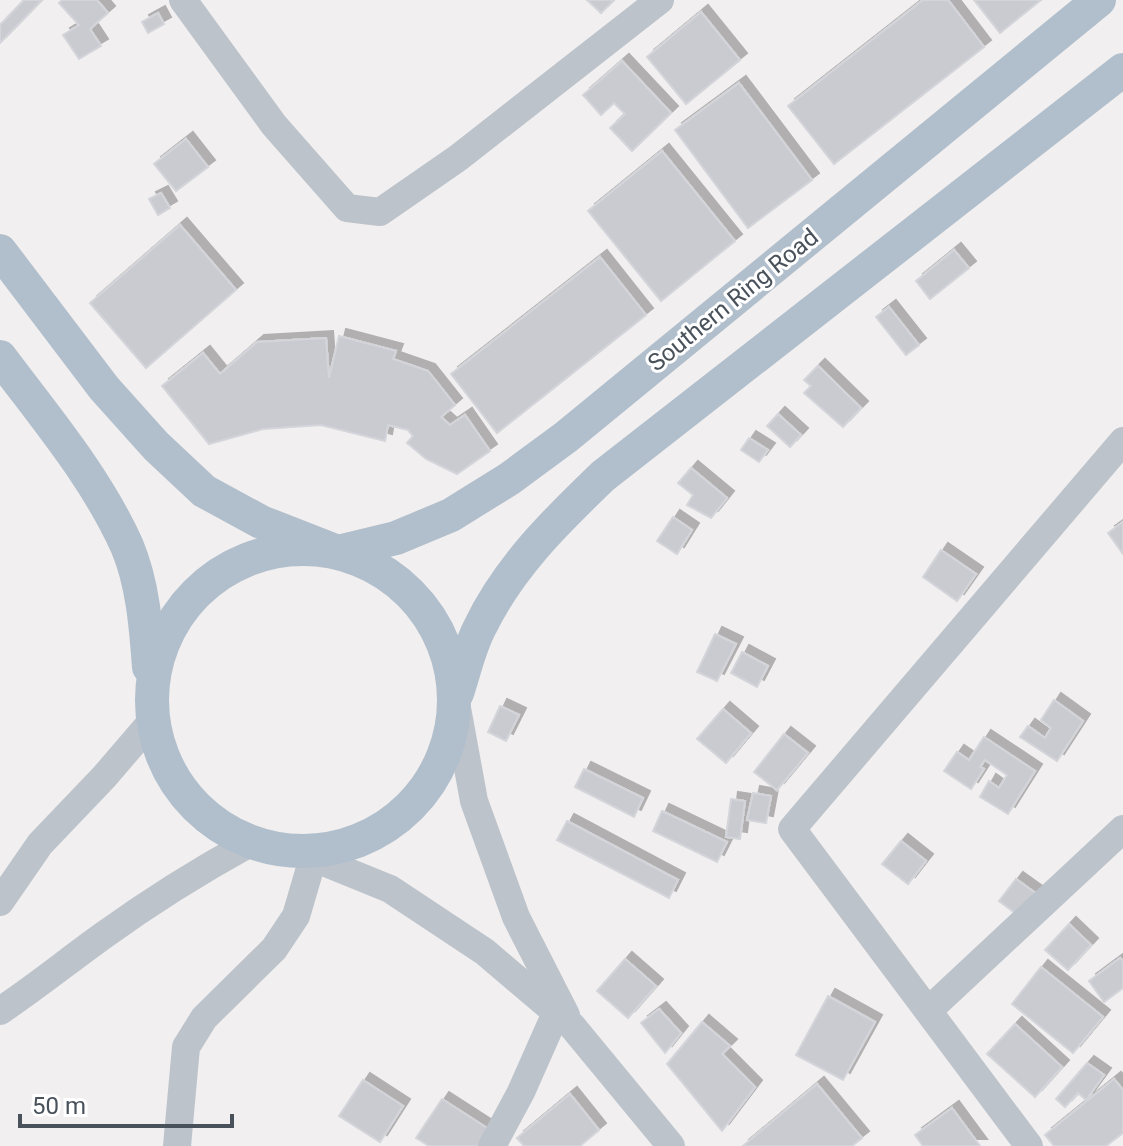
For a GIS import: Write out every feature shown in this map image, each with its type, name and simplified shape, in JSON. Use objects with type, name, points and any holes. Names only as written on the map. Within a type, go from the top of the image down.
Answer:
[{"type":"main road","name":"Southern Ring Road","points":[[338,552],[396,538],[451,515],[520,471],[578,428],[1099,0]]},
{"type":"main road","points":[[0,357],[100,495],[128,548],[145,614],[154,736],[173,781],[206,818],[250,843],[306,855],[347,846],[391,824],[426,789],[448,746],[455,697],[478,630],[508,577],[552,525],[603,476],[1121,75]]},
{"type":"main road","points":[[0,251],[104,388],[156,446],[204,491],[261,522],[384,572],[422,605],[446,648],[455,697]]},
{"type":"main road","points":[[151,686],[165,636],[194,593],[237,563],[287,549],[338,552]]},
{"type":"street","points":[[183,0],[274,125],[347,208],[380,212],[458,158],[660,0]]},
{"type":"street","points":[[1029,1146],[792,829],[1123,441]]},
{"type":"street","points":[[455,697],[474,801],[516,917],[564,1019]]},
{"type":"street","points":[[0,902],[40,844],[153,720]]},
{"type":"street","points":[[929,1010],[1123,829]]},
{"type":"street","points":[[0,1011],[191,876],[250,843]]},
{"type":"street","points":[[177,1146],[186,1047],[204,1018],[274,949],[296,916],[306,855],[390,889],[485,952],[564,1019],[671,1146]]},
{"type":"street","points":[[492,1146],[564,1019]]},
{"type":"building","points":[[24,0],[42,0],[0,43],[0,25]]},
{"type":"building","points":[[62,0],[97,0],[108,13],[90,29],[101,46],[79,59],[63,35],[79,25],[59,3]]},
{"type":"building","points":[[587,0],[614,0],[601,13]]},
{"type":"building","points":[[923,0],[948,0],[984,47],[834,164],[788,106]]},
{"type":"building","points":[[974,0],[1041,0],[1000,33]]},
{"type":"building","points":[[701,12],[740,60],[686,104],[647,57]]},
{"type":"building","points":[[158,13],[164,24],[148,33],[142,22]]},
{"type":"building","points":[[622,61],[671,113],[632,151],[610,128],[625,114],[614,103],[601,115],[583,95]]},
{"type":"building","points":[[739,83],[812,180],[748,228],[675,130]]},
{"type":"building","points":[[186,139],[208,167],[176,191],[154,164]]},
{"type":"building","points":[[662,151],[735,241],[661,301],[588,211]]},
{"type":"building","points":[[161,193],[170,208],[158,215],[149,199]]},
{"type":"building","points":[[180,225],[236,290],[146,368],[90,303]]},
{"type":"building","points":[[954,250],[969,268],[930,299],[916,281]]},
{"type":"building","points":[[600,257],[646,315],[497,433],[451,374]]},
{"type":"building","points":[[889,307],[919,345],[906,355],[876,317]]},
{"type":"building","points":[[339,336],[396,351],[393,359],[428,371],[455,405],[441,417],[450,425],[465,415],[490,451],[457,474],[426,459],[407,443],[413,436],[408,430],[388,425],[385,441],[321,425],[263,429],[209,444],[162,386],[203,353],[220,374],[257,342],[326,338],[329,378]]},
{"type":"building","points":[[818,366],[861,408],[843,427],[804,393],[811,386],[804,380]]},
{"type":"building","points":[[778,414],[801,435],[790,447],[767,426]]},
{"type":"building","points":[[749,438],[768,450],[759,462],[741,450]]},
{"type":"building","points":[[691,468],[727,498],[711,518],[687,505],[693,495],[678,483]]},
{"type":"building","points":[[673,517],[692,530],[677,554],[657,541]]},
{"type":"building","points":[[1123,522],[1123,554],[1108,533]]},
{"type":"building","points":[[941,550],[976,574],[957,601],[923,577]]},
{"type":"building","points":[[715,634],[736,644],[717,681],[697,672]]},
{"type":"building","points":[[742,652],[768,666],[757,687],[731,673]]},
{"type":"building","points":[[1054,700],[1083,721],[1057,761],[1020,737],[1028,726],[1045,738],[1051,728],[1041,720]]},
{"type":"building","points":[[500,706],[519,715],[506,741],[488,732]]},
{"type":"building","points":[[723,709],[751,733],[726,763],[697,739]]},
{"type":"building","points":[[784,734],[808,753],[777,790],[754,772]]},
{"type":"building","points":[[984,737],[1035,771],[1008,814],[980,797],[989,781],[999,788],[1007,775],[985,760],[980,767],[984,769],[971,789],[944,771],[957,752],[969,760]]},
{"type":"building","points":[[584,769],[643,798],[634,817],[575,787]]},
{"type":"building","points":[[753,793],[771,796],[766,823],[747,820]]},
{"type":"building","points":[[731,799],[745,801],[740,839],[726,837]]},
{"type":"building","points":[[662,811],[727,842],[717,862],[653,831]]},
{"type":"building","points":[[567,821],[678,880],[669,898],[557,840]]},
{"type":"building","points":[[901,841],[926,861],[908,884],[882,864]]},
{"type":"building","points":[[1016,879],[1041,897],[1023,919],[999,901]]},
{"type":"building","points":[[1069,924],[1091,945],[1068,970],[1045,950]]},
{"type":"building","points":[[1120,958],[1123,961],[1123,988],[1104,1002],[1089,981]]},
{"type":"building","points":[[625,959],[656,986],[628,1018],[597,991]]},
{"type":"building","points":[[1041,967],[1103,1017],[1073,1053],[1012,1004]]},
{"type":"building","points":[[828,996],[875,1022],[843,1080],[796,1055]]},
{"type":"building","points":[[659,1009],[681,1033],[665,1053],[641,1023]]},
{"type":"building","points":[[702,1022],[730,1046],[722,1054],[755,1087],[722,1131],[667,1064]]},
{"type":"building","points":[[1015,1024],[1062,1067],[1035,1097],[987,1054]]},
{"type":"building","points":[[1087,1063],[1104,1075],[1086,1100],[1078,1093],[1065,1107],[1056,1099]]},
{"type":"building","points":[[1114,1079],[1123,1090],[1123,1133],[1106,1146],[1054,1146],[1045,1135]]},
{"type":"building","points":[[363,1080],[403,1106],[380,1142],[339,1116]]},
{"type":"building","points":[[817,1084],[862,1138],[852,1146],[743,1146]]},
{"type":"building","points":[[570,1094],[599,1130],[580,1146],[524,1146],[517,1138]]},
{"type":"building","points":[[442,1099],[490,1130],[480,1146],[429,1146],[416,1138]]},
{"type":"building","points":[[952,1108],[980,1146],[923,1146],[915,1135]]}]
